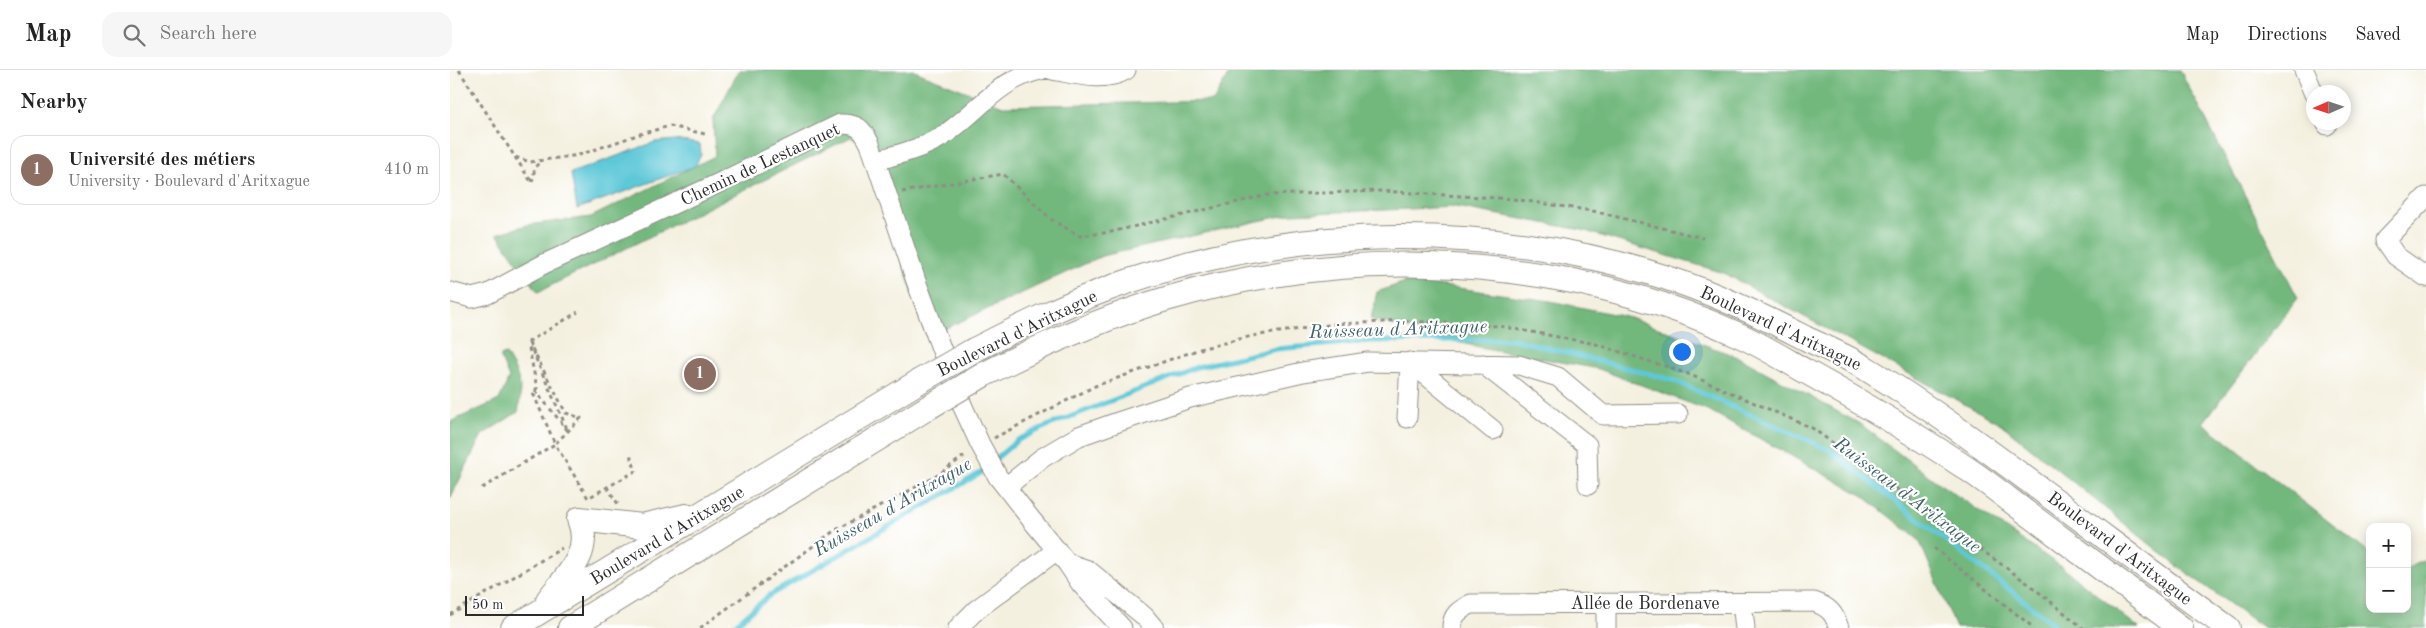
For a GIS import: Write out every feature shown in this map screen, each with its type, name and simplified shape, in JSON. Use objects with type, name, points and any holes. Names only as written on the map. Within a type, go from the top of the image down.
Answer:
[{"type":"main road","name":"Boulevard d'Aritxague","points":[[513,628],[918,382],[974,350],[1049,314],[1115,286],[1194,263],[1284,245],[1348,239],[1442,238],[1502,242],[1588,257],[1654,274],[1723,298],[1866,368],[1978,443],[2228,628]]},
{"type":"main road","name":"Boulevard d'Aritxague","points":[[570,628],[929,407],[983,375],[1051,342],[1108,318],[1194,292],[1276,274],[1385,264],[1478,268],[1565,280],[1627,295],[1743,337],[1856,399],[1966,468],[2181,628]]},
{"type":"main road","points":[[540,612],[573,570],[589,525],[642,526],[705,512]]},
{"type":"street","points":[[876,161],[924,145],[942,136],[1014,79],[1042,70]]},
{"type":"street","points":[[1052,70],[1102,78],[1117,75],[1126,70]]},
{"type":"street","points":[[2304,70],[2310,85]]},
{"type":"street","name":"Chemin de Lestanquet","points":[[450,292],[472,298],[488,294],[544,264],[721,182],[840,124],[853,124],[864,132],[876,161],[916,280],[963,407],[987,456],[1006,487],[1062,556],[1081,584],[1122,628]]},
{"type":"street","points":[[2426,197],[2385,240],[2396,256],[2426,278]]},
{"type":"street","points":[[1006,487],[1042,458],[1079,436],[1190,398],[1303,372],[1368,362],[1518,365],[1558,377],[1603,415],[1678,414]]},
{"type":"street","points":[[1407,418],[1410,362]]},
{"type":"street","points":[[1410,362],[1493,430]]},
{"type":"street","points":[[1483,364],[1587,445],[1588,485]]},
{"type":"street","points":[[960,627],[976,610],[1062,556],[1088,570],[1144,616],[1154,628]]},
{"type":"street","name":"Allée de Bordenave","points":[[1452,628],[1452,622],[1457,611],[1471,604],[1814,602],[1826,606],[1835,615],[1839,628]]},
{"type":"street","points":[[1742,603],[1745,628]]},
{"type":"street","points":[[1606,604],[1606,628]]},
{"type":"path","points":[[459,70],[532,183],[535,167],[541,160]]},
{"type":"path","points":[[515,157],[530,162],[579,155],[670,126],[705,134]]},
{"type":"path","points":[[887,194],[1003,174],[1052,220],[1080,236],[1111,232],[1268,195],[1379,191],[1513,199],[1593,211],[1703,238]]},
{"type":"path","points":[[528,341],[578,312]]},
{"type":"path","points":[[528,341],[537,388],[533,392],[555,444],[588,498],[636,471],[630,455]]},
{"type":"path","points":[[528,341],[568,431]]},
{"type":"path","points":[[482,488],[555,444],[581,418],[566,413],[528,341]]},
{"type":"path","points":[[535,390],[568,431]]},
{"type":"path","points":[[700,628],[834,531],[935,477],[987,456]]},
{"type":"path","points":[[450,615],[571,542],[589,525],[619,503],[607,487]]},
{"type":"path","points":[[1934,548],[2034,628]]},
{"type":"green space","points":[[739,70],[912,70],[1003,106],[1213,101],[1231,70],[2180,70],[2298,298],[2203,423],[2366,551],[2366,613],[2411,613],[2411,566],[2426,560],[2426,628],[2264,628],[2177,566],[2001,424],[1724,273],[1582,230],[1456,207],[1290,214],[1102,256],[927,337],[865,147],[851,137],[538,292],[497,234],[527,225],[591,217],[715,156],[713,120]]},
{"type":"green space","points":[[1408,281],[1550,301],[1628,317],[1738,357],[1860,424],[1937,482],[2063,568],[2139,628],[1956,628],[1919,540],[1862,495],[1710,411],[1599,369],[1474,346],[1371,319],[1377,292]]},
{"type":"green space","points":[[506,354],[519,382],[518,412],[482,435],[450,499],[450,422],[499,400],[509,378],[500,356]]},
{"type":"water","points":[[675,140],[700,144],[701,155],[695,166],[577,209],[571,173],[655,142]]},
{"type":"waterway","name":"Ruisseau d'Aritxague","points":[[993,461],[1018,440],[1047,426],[1197,367],[1276,349],[1371,341],[1513,339],[1673,380],[1829,450],[2059,628]]},
{"type":"waterway","name":"Ruisseau d'Aritxague","points":[[731,628],[770,595],[979,474],[987,467]]},
{"type":"place","name":"Université des métiers","points":[[700,374]]}]
